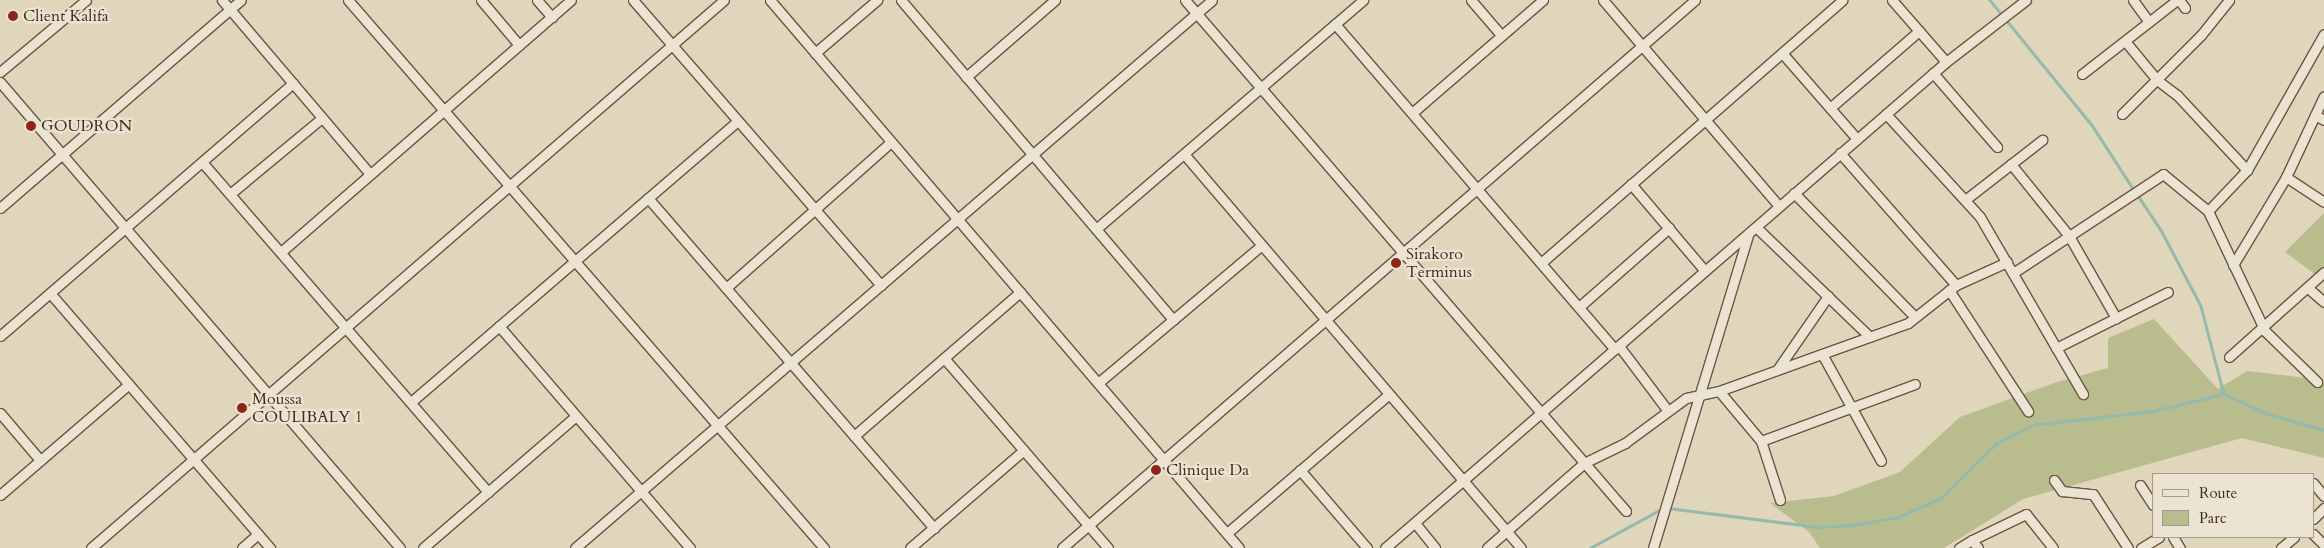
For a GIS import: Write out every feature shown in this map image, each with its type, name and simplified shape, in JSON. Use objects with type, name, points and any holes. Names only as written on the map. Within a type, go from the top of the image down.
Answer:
[{"type":"street","points":[[0,72],[86,0]]},
{"type":"street","points":[[222,0],[370,174]]},
{"type":"street","points":[[0,208],[241,0]]},
{"type":"street","points":[[348,0],[824,548]]},
{"type":"street","points":[[481,0],[519,45]]},
{"type":"street","points":[[537,0],[552,17]]},
{"type":"street","points":[[280,252],[571,0]]},
{"type":"street","points":[[633,0],[881,285]]},
{"type":"street","points":[[91,548],[724,0]]},
{"type":"street","points":[[770,0],[1239,548]]},
{"type":"street","points":[[815,53],[877,0]]},
{"type":"street","points":[[901,0],[1173,320]]},
{"type":"street","points":[[966,76],[1055,0]]},
{"type":"street","points":[[1185,0],[1626,511]]},
{"type":"street","points":[[575,548],[1212,0]]},
{"type":"street","points":[[1096,229],[1363,0]]},
{"type":"street","points":[[1471,0],[1502,35]]},
{"type":"street","points":[[1412,113],[1543,0]]},
{"type":"street","points":[[1603,0],[1779,206]]},
{"type":"street","points":[[1062,548],[1696,0]]},
{"type":"street","points":[[1541,263],[1843,0]]},
{"type":"street","points":[[1892,0],[1946,62]]},
{"type":"street","points":[[1385,548],[1933,72],[2026,0]]},
{"type":"street","points":[[2133,0],[2149,22]]},
{"type":"street","points":[[2082,74],[2178,0],[2185,8]]},
{"type":"street","points":[[2122,114],[2201,36],[2229,0]]},
{"type":"street","points":[[1335,24],[1579,307],[1617,347],[1668,411]]},
{"type":"street","points":[[1830,108],[1919,31]]},
{"type":"street","points":[[2208,211],[2247,170],[2324,34]]},
{"type":"street","points":[[2125,42],[2157,80],[2202,121],[2247,170]]},
{"type":"street","points":[[1782,53],[1857,139]]},
{"type":"street","points":[[1933,72],[1997,147]]},
{"type":"street","points":[[0,82],[400,548]]},
{"type":"street","points":[[0,336],[293,83]]},
{"type":"street","points":[[2233,265],[2286,177],[2324,96]]},
{"type":"street","points":[[1886,114],[1980,217],[2083,394]]},
{"type":"street","points":[[2315,115],[2324,120]]},
{"type":"street","points":[[230,194],[322,118]]},
{"type":"street","points":[[411,402],[738,121]]},
{"type":"street","points":[[1965,200],[2042,140]]},
{"type":"street","points":[[726,288],[891,142]]},
{"type":"street","points":[[1840,153],[1953,287],[2028,410]]},
{"type":"street","points":[[1184,154],[1521,548]]},
{"type":"street","points":[[202,162],[488,492]]},
{"type":"street","points":[[2012,164],[2068,236],[2116,318]]},
{"type":"street","points":[[2013,273],[2163,174],[2208,211],[2264,328],[2317,382]]},
{"type":"street","points":[[2286,177],[2324,202]]},
{"type":"street","points":[[1631,184],[1705,270]]},
{"type":"street","points":[[1794,193],[1914,316]]},
{"type":"street","points":[[648,198],[934,528]]},
{"type":"street","points":[[1579,307],[1669,228]]},
{"type":"street","points":[[1752,229],[1828,296],[1870,337]]},
{"type":"street","points":[[1653,548],[1698,395],[1752,229]]},
{"type":"street","points":[[1098,383],[1262,245]]},
{"type":"street","points":[[1488,548],[1584,463],[1625,443],[1686,398],[1719,391],[1908,323],[1914,316],[1953,287],[2007,262]]},
{"type":"street","points":[[2229,357],[2264,328],[2324,272]]},
{"type":"street","points":[[2308,288],[2324,302]]},
{"type":"street","points":[[854,436],[1020,292]]},
{"type":"street","points":[[2056,348],[2168,292]]},
{"type":"street","points":[[50,293],[270,548]]},
{"type":"street","points":[[1777,370],[1828,296]]},
{"type":"street","points":[[499,326],[690,548]]},
{"type":"street","points":[[1822,354],[1881,461]]},
{"type":"street","points":[[944,358],[1108,548]]},
{"type":"street","points":[[0,495],[129,384]]},
{"type":"street","points":[[1761,441],[1915,384]]},
{"type":"street","points":[[1719,391],[1761,441],[1780,500]]},
{"type":"street","points":[[1227,533],[1389,394]]},
{"type":"street","points":[[0,413],[40,460]]},
{"type":"street","points":[[423,548],[576,416]]},
{"type":"street","points":[[910,548],[1024,450]]},
{"type":"street","points":[[1300,470],[1367,548]]},
{"type":"street","points":[[2054,480],[2062,491],[2093,494],[2128,548]]},
{"type":"street","points":[[2140,485],[2152,503]]},
{"type":"street","points":[[2314,485],[2324,496]]},
{"type":"street","points":[[2314,518],[2324,508]]},
{"type":"street","points":[[1959,548],[1975,544],[2026,514],[2053,548]]},
{"type":"street","points":[[1415,523],[1435,548]]},
{"type":"street","points":[[242,548],[258,534]]},
{"type":"street","points":[[2314,535],[2324,546]]},
{"type":"street","points":[[2141,548],[2157,538]]},
{"type":"street","points":[[2281,548],[2293,538]]},
{"type":"green space","points":[[2324,213],[2324,281],[2285,252]]},
{"type":"green space","points":[[2154,319],[2218,389],[2247,371],[2324,380],[2324,458],[2242,438],[2023,499],[1944,548],[1820,548],[1809,532],[1770,503],[1834,496],[1900,472],[1960,417],[2057,382],[2108,368],[2108,338]]},
{"type":"waterway","points":[[1990,0],[2092,125],[2134,190]]},
{"type":"waterway","points":[[2137,194],[2161,230],[2201,306],[2224,394]]},
{"type":"waterway","points":[[1668,508],[1818,527],[1854,525],[1898,517],[1941,498],[1997,443],[2032,425],[2153,411],[2224,394],[2268,414],[2324,430]]},
{"type":"waterway","points":[[1590,548],[1663,508]]},
{"type":"place","name":"Client Kalifa","points":[[13,16]]},
{"type":"place","name":"GOUDRON","points":[[31,126]]},
{"type":"place","name":"Sirakoro Terminus","points":[[1396,263]]},
{"type":"place","name":"Moussa COULIBALY 1","points":[[242,408]]},
{"type":"place","name":"Clinique Da","points":[[1156,470]]}]
